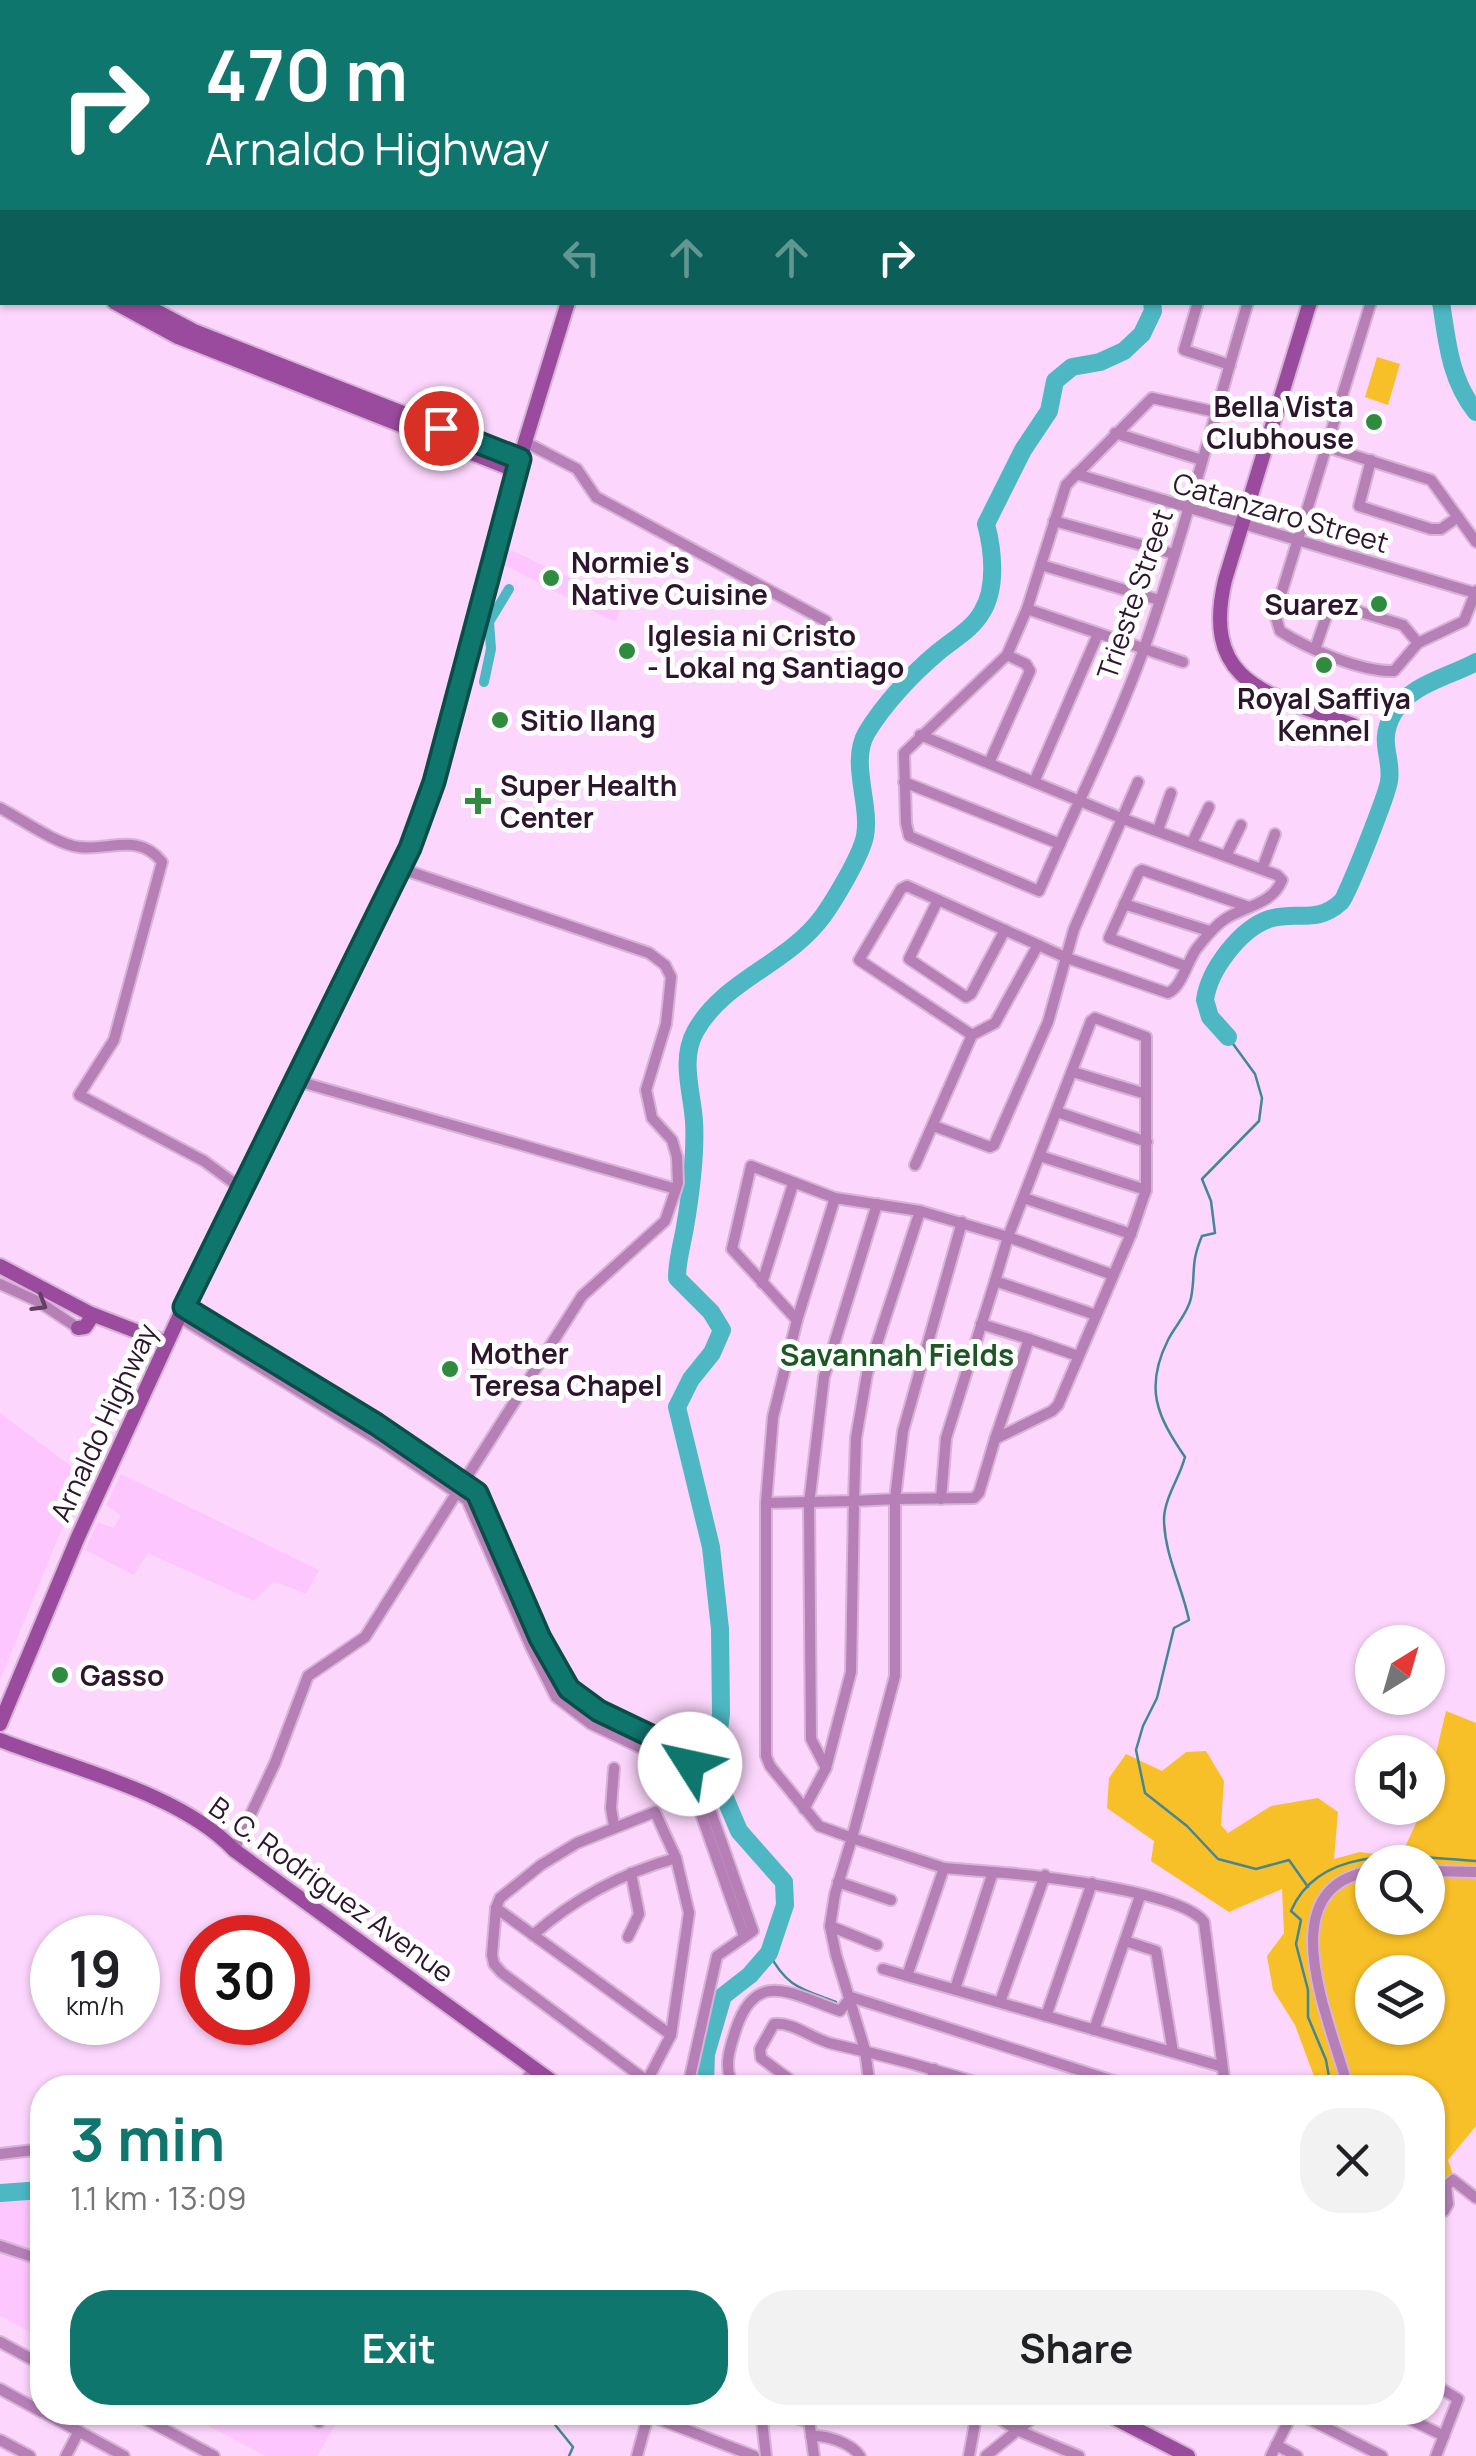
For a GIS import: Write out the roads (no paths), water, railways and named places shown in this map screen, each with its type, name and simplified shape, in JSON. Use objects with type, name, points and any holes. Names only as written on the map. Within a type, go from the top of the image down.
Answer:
[{"type":"street","points":[[119,305],[178,337],[246,358],[518,465]]},
{"type":"street","points":[[144,305],[246,358]]},
{"type":"street","name":"Arnaldo Highway","points":[[0,1724],[78,1537],[181,1312],[418,828],[434,782],[518,465],[567,305]]},
{"type":"street","points":[[1197,305],[1184,350],[1230,365]]},
{"type":"street","name":"Trieste Street","points":[[904,782],[909,836],[1039,892],[1144,650],[1247,305]]},
{"type":"street","points":[[1309,305],[1217,613],[1231,662],[1243,678],[1257,689],[1353,725]]},
{"type":"street","points":[[1369,305],[1275,614],[1280,631],[1315,649],[1379,672],[1394,672],[1418,643],[1459,626],[1468,615],[1475,592]]},
{"type":"street","points":[[1060,844],[904,782],[904,753],[1006,655],[1027,609],[1066,486],[1076,474],[1152,398],[1216,412]]},
{"type":"street","points":[[1116,433],[1202,460]]},
{"type":"street","points":[[525,442],[577,469],[596,497],[826,621]]},
{"type":"street","points":[[1326,446],[1430,480],[1476,542]]},
{"type":"street","points":[[1371,460],[1359,506],[1431,529],[1440,529],[1458,517]]},
{"type":"street","name":"Catanzaro Street","points":[[1076,474],[1475,592]]},
{"type":"street","points":[[1054,521],[1174,554]]},
{"type":"street","points":[[1041,565],[1159,600]]},
{"type":"street","points":[[1315,649],[1331,603],[1403,625],[1418,643]]},
{"type":"street","points":[[1027,609],[1184,662]]},
{"type":"street","points":[[1034,782],[1098,634]]},
{"type":"street","points":[[989,763],[1030,671],[1026,664],[1006,655]]},
{"type":"street","points":[[920,735],[1122,818],[1277,875],[1281,883],[1274,895],[1209,931],[1176,990],[1168,994],[1067,958],[907,886],[901,889],[859,960],[972,1035]]},
{"type":"street","points":[[934,1126],[990,1147],[994,1145],[1048,1022],[1074,928],[1138,782]]},
{"type":"street","points":[[1158,830],[1171,793]]},
{"type":"street","points":[[1192,843],[1208,807]]},
{"type":"street","points":[[0,808],[74,848],[136,844],[156,854],[162,862],[114,1040],[79,1095],[204,1160],[242,1189]]},
{"type":"street","points":[[1226,856],[1241,825]]},
{"type":"street","points":[[1262,869],[1275,834]]},
{"type":"street","points":[[234,1850],[276,1763],[308,1676],[365,1636],[582,1296],[664,1220],[676,1189],[677,1157],[672,1140],[652,1118],[646,1090],[666,1024],[671,977],[665,965],[649,953],[399,868]]},
{"type":"street","points":[[1186,966],[1109,938],[1142,870],[1249,907]]},
{"type":"street","points":[[938,900],[910,958],[966,997],[1005,930]]},
{"type":"street","points":[[1124,904],[1209,931]]},
{"type":"street","points":[[916,1165],[972,1035],[995,1023],[1038,945]]},
{"type":"street","points":[[941,1498],[946,1438],[1008,1237],[1095,1018],[1146,1037],[1146,1190],[1058,1404],[1052,1411],[995,1439]]},
{"type":"street","points":[[1073,1072],[1146,1094]]},
{"type":"street","points":[[294,1080],[676,1189]]},
{"type":"street","points":[[1057,1112],[1146,1142]]},
{"type":"street","points":[[1040,1156],[1146,1190]]},
{"type":"street","points":[[796,1320],[732,1249],[751,1166],[836,1198],[962,1222],[1113,1275]]},
{"type":"street","points":[[762,1283],[793,1184]]},
{"type":"street","points":[[836,1198],[796,1320],[772,1417],[766,1503],[766,1756],[770,1766],[819,1826],[852,1838],[944,1868],[1092,1882],[1192,1912],[1204,1922],[1222,2075]]},
{"type":"street","points":[[1024,1198],[1131,1234]]},
{"type":"street","points":[[826,1768],[811,1739],[808,1504],[824,1376],[877,1204]]},
{"type":"street","points":[[804,1809],[826,1768],[851,1672],[856,1438],[866,1374],[920,1212]]},
{"type":"street","points":[[868,2075],[865,2050],[830,1926],[838,1882],[895,1676],[896,1499],[904,1431],[962,1222]]},
{"type":"street","points":[[0,1266],[94,1315],[167,1343]]},
{"type":"street","points":[[994,1281],[1096,1315]]},
{"type":"street","points":[[0,1284],[39,1302],[78,1328],[85,1327],[94,1315]]},
{"type":"street","points":[[181,1312],[460,1489],[556,1697],[591,1724],[672,1763],[690,1783],[748,1934],[717,1956],[690,2075]]},
{"type":"street","points":[[982,1324],[1078,1356]]},
{"type":"street","points":[[766,1503],[974,1498],[979,1493],[1028,1340]]},
{"type":"street","name":"B. C. Rodriguez Avenue","points":[[0,1740],[193,1816],[219,1833],[234,1850],[544,2075]]},
{"type":"street","points":[[614,1768],[614,1826]]},
{"type":"street","points":[[636,2075],[497,1969],[492,1959],[500,1898],[578,1842],[655,1812],[676,1858],[689,1913],[671,2036],[653,2075]]},
{"type":"street","points":[[533,1935],[574,1902],[631,1873],[676,1858]]},
{"type":"street","points":[[907,1976],[944,1868]]},
{"type":"street","points":[[1445,1871],[1476,1872]]},
{"type":"street","points":[[955,1990],[993,1872]]},
{"type":"street","points":[[628,1937],[639,1914],[631,1873]]},
{"type":"street","points":[[1000,2002],[1044,1876]]},
{"type":"street","points":[[1344,2075],[1316,1983],[1312,1948],[1322,1899],[1342,1880],[1355,1876]]},
{"type":"street","points":[[838,1882],[891,1900]]},
{"type":"street","points":[[1046,2016],[1092,1882]]},
{"type":"street","points":[[1094,2030],[1140,1896]]},
{"type":"street","points":[[496,1908],[671,2036]]},
{"type":"street","points":[[830,1926],[877,1945]]},
{"type":"street","points":[[1125,1941],[1156,1950],[1173,2052]]},
{"type":"street","points":[[882,1968],[1220,2066]]},
{"type":"street","points":[[729,2075],[729,2053],[738,2022],[754,1994],[779,1990],[840,2011],[851,1997]]},
{"type":"street","points":[[851,1997],[1094,2075]]},
{"type":"street","points":[[783,2075],[761,2058],[760,2049],[774,2024],[787,2025],[830,2044],[951,2075]]},
{"type":"street","points":[[529,2075],[534,2067]]},
{"type":"street","points":[[933,2075],[934,2070]]},
{"type":"street","points":[[0,2154],[30,2150]]},
{"type":"street","points":[[1445,2194],[1449,2182],[1458,2183],[1476,2198]]},
{"type":"street","points":[[0,2246],[30,2256]]},
{"type":"street","points":[[0,2342],[30,2358]]},
{"type":"street","points":[[0,2389],[30,2405]]},
{"type":"street","points":[[1436,2456],[1458,2399],[1445,2391]]},
{"type":"street","points":[[66,2425],[124,2456]]},
{"type":"street","points":[[156,2425],[214,2456]]},
{"type":"street","points":[[637,2456],[645,2425]]},
{"type":"street","points":[[676,2425],[754,2456]]},
{"type":"street","points":[[762,2425],[766,2456]]},
{"type":"street","points":[[809,2425],[814,2456]]},
{"type":"street","points":[[969,2456],[975,2425]]},
{"type":"street","points":[[1010,2425],[1044,2439],[1062,2453],[1079,2456]]},
{"type":"street","points":[[986,2456],[1024,2425]]},
{"type":"street","points":[[1128,2425],[1188,2456]]},
{"type":"street","points":[[1287,2425],[1271,2453],[1297,2456]]},
{"type":"street","points":[[1320,2425],[1382,2456]]},
{"type":"street","points":[[1422,2425],[1444,2436]]},
{"type":"street","points":[[66,2456],[78,2432]]},
{"type":"street","points":[[811,2436],[842,2443],[860,2456]]},
{"type":"street","points":[[0,2440],[30,2456]]},
{"type":"waterway","points":[[705,2075],[706,2054],[723,1996],[750,1975],[769,1953],[785,1905],[784,1882],[739,1831],[715,1762],[721,1714],[720,1629],[711,1547],[677,1407],[722,1330],[711,1312],[677,1278],[694,1161],[688,1054],[695,1032],[707,1014],[738,985],[808,933],[853,866],[863,844],[866,823],[860,769],[862,744],[882,711],[908,680],[982,612],[990,592],[992,569],[986,524],[1023,450],[1049,411],[1055,381],[1072,367],[1100,362],[1124,351],[1142,334],[1152,305]]},
{"type":"waterway","points":[[1441,305],[1455,373],[1476,412]]},
{"type":"waterway","points":[[484,682],[491,649],[489,622],[509,589]]},
{"type":"waterway","points":[[1228,1037],[1210,1017],[1205,1000],[1219,964],[1237,941],[1258,924],[1279,917],[1323,913],[1341,902],[1387,789],[1390,772],[1386,733],[1393,714],[1419,688],[1476,662]]},
{"type":"waterway","points":[[1228,1037],[1255,1074],[1262,1098],[1259,1121],[1202,1179],[1211,1201],[1215,1233],[1202,1236],[1189,1304],[1168,1340],[1157,1373],[1155,1387],[1161,1415],[1185,1457],[1164,1518],[1167,1544],[1189,1620],[1174,1628],[1157,1698],[1136,1750],[1145,1793],[1187,1826],[1218,1859],[1256,1869],[1289,1860],[1308,1887]]},
{"type":"waterway","points":[[1329,2075],[1308,2017],[1308,1990],[1296,1944],[1301,1920],[1291,1911],[1305,1889],[1324,1873],[1372,1858],[1476,1861]]},
{"type":"waterway","points":[[769,1953],[789,1980],[836,2002]]},
{"type":"waterway","points":[[0,2193],[30,2191]]},
{"type":"waterway","points":[[555,2425],[573,2447],[569,2456]]},
{"type":"place","name":"Bella Vista Clubhouse","points":[[1374,422]]},
{"type":"place","name":"Normie's Native Cuisine","points":[[551,578]]},
{"type":"place","name":"Suarez","points":[[1379,604]]},
{"type":"place","name":"Iglesia ni Cristo - Lokal ng Santiago","points":[[627,651]]},
{"type":"place","name":"Royal Saffiya Kennel","points":[[1324,665]]},
{"type":"place","name":"Sitio Ilang","points":[[500,720]]},
{"type":"place","name":"Super Health Center","points":[[478,801]]},
{"type":"place","name":"Mother Teresa Chapel","points":[[450,1369]]},
{"type":"place","name":"Gasso","points":[[60,1675]]},
{"type":"district","name":"Savannah Fields","points":[[897,1354]]}]
